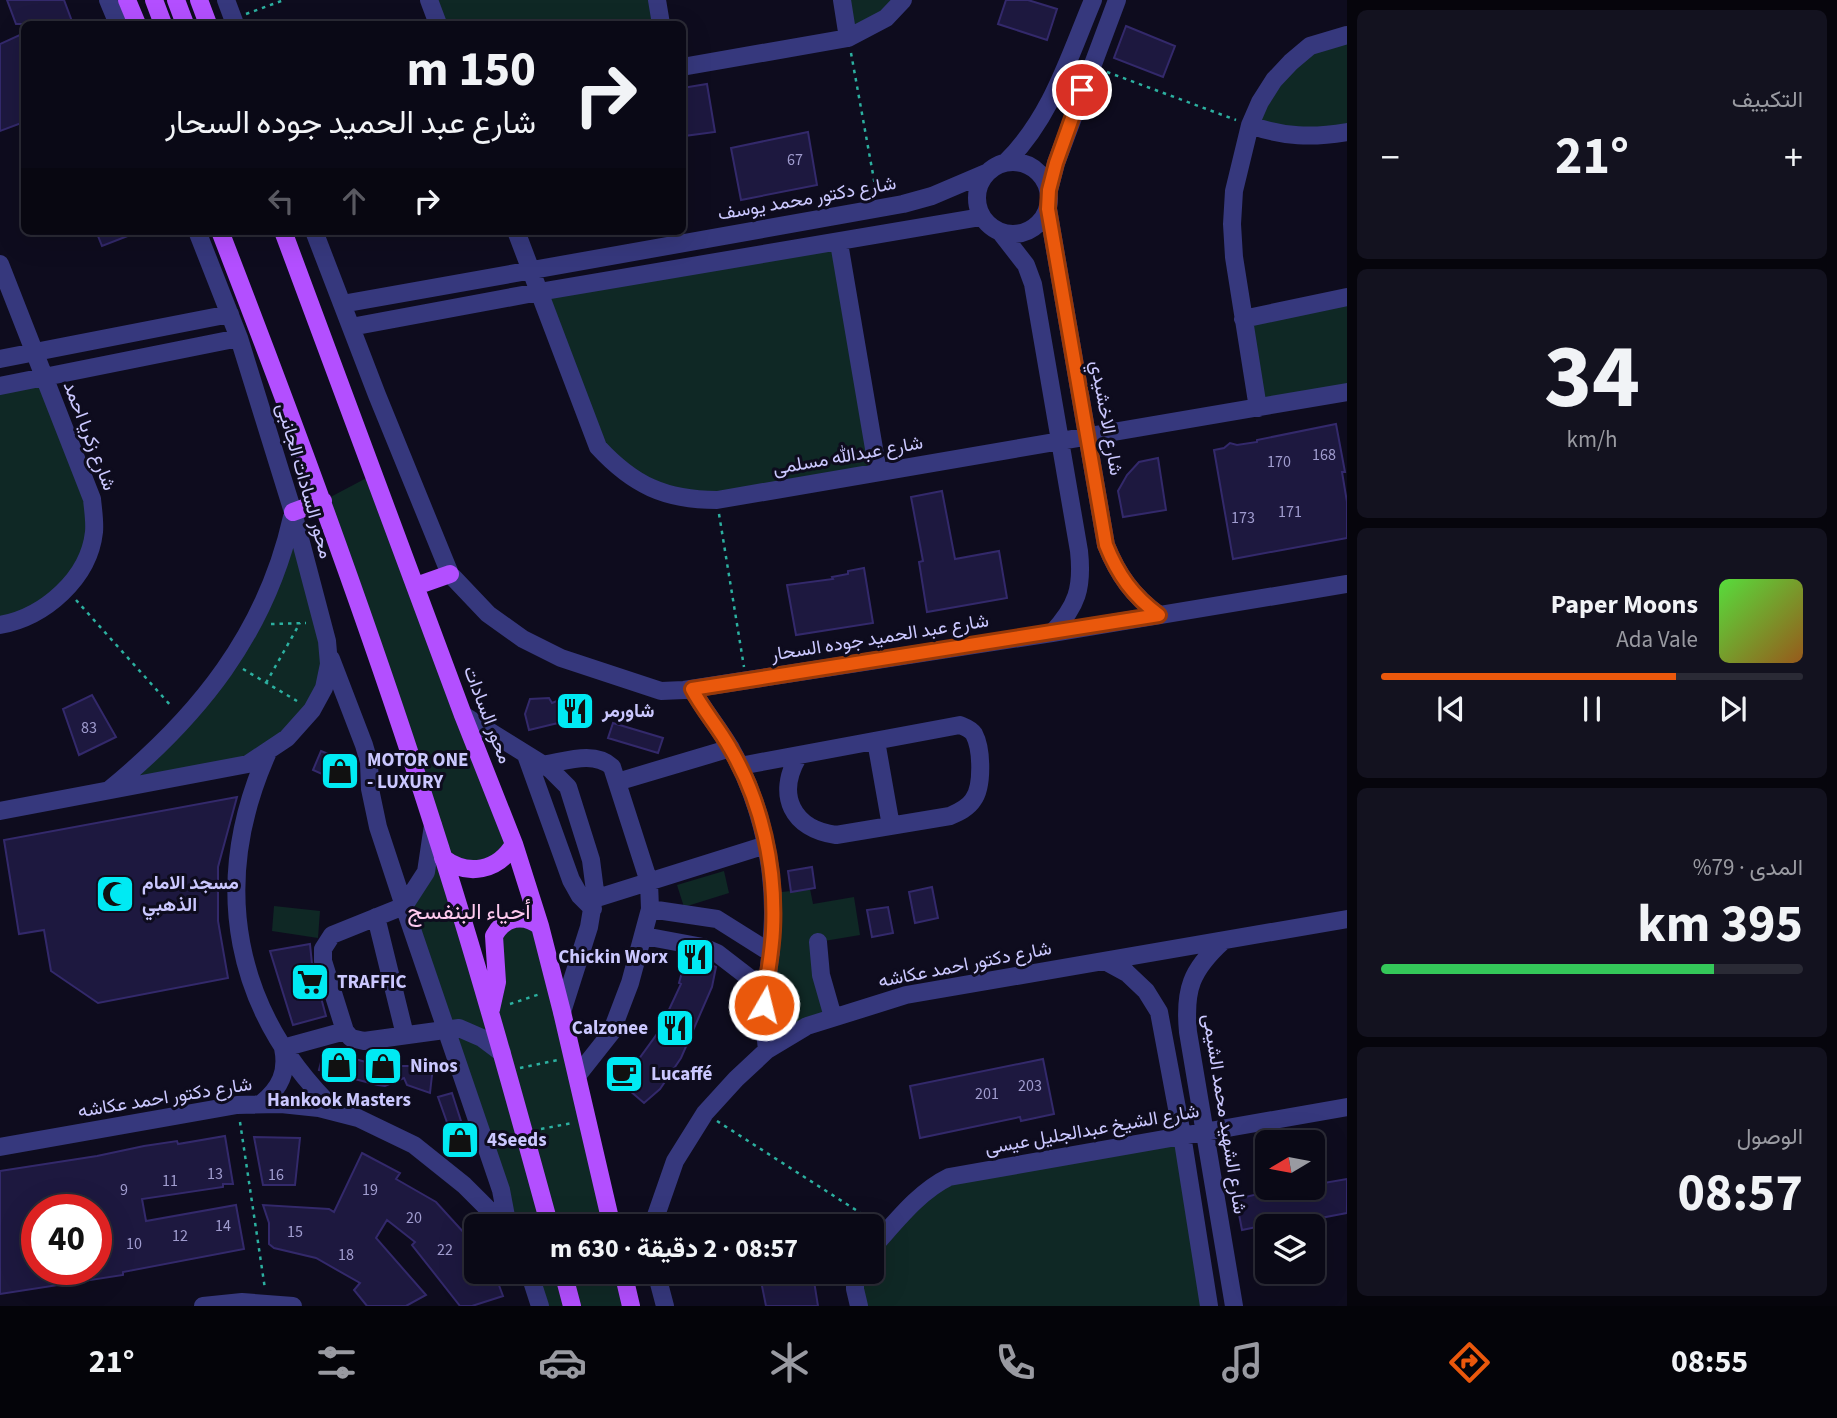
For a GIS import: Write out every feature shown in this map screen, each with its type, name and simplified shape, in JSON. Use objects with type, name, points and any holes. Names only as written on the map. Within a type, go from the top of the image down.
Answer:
[{"type":"main road","points":[[127,0],[136,21]]},
{"type":"main road","points":[[154,0],[162,21]]},
{"type":"main road","points":[[176,0],[184,21]]},
{"type":"main road","points":[[199,0],[207,21]]},
{"type":"main road","points":[[222,235],[323,500],[433,825],[490,1010],[546,1214]]},
{"type":"main road","name":"محور السادات","points":[[284,235],[463,715],[514,844],[540,926],[609,1214]]},
{"type":"main road","points":[[293,512],[323,500]]},
{"type":"main road","points":[[416,586],[450,574]]},
{"type":"main road","points":[[443,858],[459,867],[478,870],[503,859],[514,844]]},
{"type":"main road","points":[[490,1010],[497,982],[494,936],[497,930],[514,918],[528,919],[540,926]]},
{"type":"main road","points":[[566,1284],[572,1306]]},
{"type":"main road","points":[[626,1284],[631,1306]]},
{"type":"street","points":[[108,0],[117,21]]},
{"type":"street","points":[[226,0],[234,21]]},
{"type":"street","points":[[429,0],[437,21]]},
{"type":"street","points":[[657,0],[660,21]]},
{"type":"street","points":[[842,0],[848,38]]},
{"type":"street","points":[[686,66],[848,38],[886,18],[903,0]]},
{"type":"street","points":[[1006,162],[1021,147],[1045,114],[1093,0]]},
{"type":"street","points":[[1049,190],[1043,177],[1033,167],[1020,162],[1006,162],[995,166],[979,183],[977,206],[981,217],[990,227],[1001,233],[1016,235],[1029,231],[1041,222],[1048,209],[1049,190],[1116,0]]},
{"type":"street","points":[[1258,408],[1234,257],[1234,191],[1250,125],[1274,80],[1310,46],[1347,35]]},
{"type":"street","points":[[1250,125],[1298,137],[1347,132]]},
{"type":"street","name":"شارع دكتور محمد يوسف","points":[[342,304],[879,208],[932,197],[986,173]]},
{"type":"street","name":"شارع الاخشيدي","points":[[1048,209],[1106,545],[1126,585],[1141,602],[1159,615]]},
{"type":"street","points":[[351,327],[539,292],[981,217]]},
{"type":"street","points":[[1001,233],[1026,265],[1033,284],[1081,574],[1077,596],[1067,616],[1052,633]]},
{"type":"street","name":"محور السادات الجانبى","points":[[199,235],[239,338],[293,512],[328,652],[327,676],[312,710],[287,738],[268,752]]},
{"type":"street","points":[[316,235],[450,574]]},
{"type":"street","name":"شارع عبدالله مسلمى","points":[[518,235],[598,447],[622,471],[651,489],[672,496],[717,500],[1347,392]]},
{"type":"street","points":[[839,243],[878,472]]},
{"type":"street","name":"شارع زكريا احمد","points":[[0,264],[92,499],[94,532],[85,563],[66,589],[41,610],[0,625]]},
{"type":"street","points":[[1243,319],[1347,297]]},
{"type":"street","points":[[0,359],[230,314]]},
{"type":"street","points":[[0,386],[239,338]]},
{"type":"street","points":[[106,792],[159,747],[230,662],[254,625],[273,581],[293,512]]},
{"type":"street","name":"شارع عبد الحميد جوده السحار","points":[[450,574],[488,614],[523,639],[562,658],[661,691],[692,689],[1052,633],[1347,584]]},
{"type":"street","points":[[328,652],[364,746],[369,762],[370,789],[378,827],[501,1190],[505,1214]]},
{"type":"street","points":[[692,689],[740,766],[755,804],[766,845],[773,910],[771,953],[765,990],[767,1050]]},
{"type":"street","points":[[463,715],[557,774],[568,787],[595,877],[594,904],[562,1012]]},
{"type":"street","points":[[740,766],[960,725],[974,734],[981,775],[979,789],[973,801],[950,816],[836,835],[821,833],[807,826],[796,815],[789,801],[789,778],[798,757]]},
{"type":"street","points":[[876,741],[891,826]]},
{"type":"street","points":[[617,782],[731,748]]},
{"type":"street","points":[[0,811],[248,764],[268,752]]},
{"type":"street","points":[[268,752],[251,796],[237,860],[237,907],[248,971],[257,998],[283,1048],[317,1093],[337,1112],[377,1126],[414,1145],[464,1185],[494,1214]]},
{"type":"street","points":[[526,755],[571,880],[580,896],[594,904]]},
{"type":"street","points":[[542,765],[589,758],[599,759],[612,767],[649,882],[650,909],[630,983],[611,1033],[577,1076]]},
{"type":"street","points":[[433,825],[426,872],[404,906],[332,935],[323,949],[323,961],[345,1031],[351,1038],[359,1041],[459,1028],[471,1032],[502,1052]]},
{"type":"street","points":[[594,904],[649,882],[766,845]]},
{"type":"street","points":[[650,909],[717,919],[771,953]]},
{"type":"street","points":[[376,918],[405,1035]]},
{"type":"street","name":"شارع دكتور احمد عكاشه","points":[[656,1214],[674,1161],[705,1113],[767,1050],[807,1026],[906,995],[1347,919]]},
{"type":"street","points":[[644,936],[703,947],[717,953],[765,990]]},
{"type":"street","name":"شارع الشهيد محمد الشيمى","points":[[1223,940],[1204,958],[1197,970],[1191,981],[1185,1006],[1234,1306]]},
{"type":"street","points":[[818,942],[821,975],[833,1017]]},
{"type":"street","points":[[1105,961],[1128,973],[1146,990],[1158,1012],[1165,1037],[1209,1306]]},
{"type":"street","points":[[283,1048],[345,1031]]},
{"type":"street","points":[[262,1103],[275,1091],[283,1075],[283,1048]]},
{"type":"street","name":"شارع دكتور احمد عكاشه","points":[[0,1147],[237,1105],[300,1105],[337,1112]]},
{"type":"street","name":"شارع الشيخ عبدالجليل عيسى","points":[[884,1234],[935,1183],[949,1177],[1347,1107]]},
{"type":"street","points":[[533,1284],[540,1306]]},
{"type":"street","points":[[659,1284],[665,1306]]},
{"type":"street","points":[[855,1284],[859,1306]]},
{"type":"street","points":[[212,1305],[267,1302],[293,1306]]},
{"type":"path","points":[[236,21],[284,0]]},
{"type":"path","points":[[848,38],[879,208]]},
{"type":"path","points":[[1091,66],[1250,125]]},
{"type":"path","points":[[717,500],[746,680]]},
{"type":"path","points":[[66,589],[183,720]]},
{"type":"path","points":[[254,625],[321,622]]},
{"type":"path","points":[[266,683],[300,623]]},
{"type":"path","points":[[230,662],[312,710]]},
{"type":"path","points":[[490,1010],[556,989]]},
{"type":"path","points":[[507,1072],[572,1057]]},
{"type":"path","points":[[237,1105],[267,1302]]},
{"type":"path","points":[[705,1113],[888,1230]]},
{"type":"path","points":[[524,1132],[587,1121]]},
{"type":"green space","points":[[429,0],[657,0],[660,21],[437,21]]},
{"type":"green space","points":[[842,0],[901,0],[848,38]]},
{"type":"green space","points":[[1347,38],[1347,132],[1250,125],[1291,62]]},
{"type":"green space","points":[[839,243],[878,472],[694,500],[613,464],[539,292]]},
{"type":"green space","points":[[1347,297],[1347,392],[1258,408],[1243,319]]},
{"type":"green space","points":[[44,378],[94,532],[66,589],[0,625],[0,386]]},
{"type":"green space","points":[[374,474],[514,844],[503,859],[451,863],[489,1010],[497,930],[534,922],[611,1214],[504,1214],[404,906],[433,827],[323,501]]},
{"type":"green space","points":[[293,512],[327,641],[324,688],[259,759],[106,792],[230,662]]},
{"type":"green space","points":[[724,871],[729,893],[684,907],[677,885]]},
{"type":"green space","points":[[810,889],[813,904],[854,897],[860,935],[818,942],[833,1017],[784,1039],[765,1035],[772,893]]},
{"type":"green space","points":[[274,906],[320,911],[318,938],[272,931]]},
{"type":"green space","points":[[1182,1135],[1209,1306],[861,1306],[857,1284],[884,1284],[884,1236],[935,1183]]},
{"type":"green space","points":[[533,1284],[628,1284],[634,1306],[540,1306]]},
{"type":"building","points":[[7,0],[64,0],[72,21],[21,21],[21,24],[16,24]]},
{"type":"building","points":[[1006,0],[1028,0],[1057,9],[1047,40],[998,24]]},
{"type":"building","points":[[1126,26],[1175,46],[1163,77],[1114,58]]},
{"type":"building","points":[[21,34],[21,123],[0,131],[0,44]]},
{"type":"building","points":[[707,84],[715,132],[686,136],[686,87]]},
{"type":"building","points":[[808,132],[817,185],[741,200],[731,148]]},
{"type":"building","points":[[98,235],[130,235],[102,246]]},
{"type":"building","points":[[1336,424],[1345,472],[1342,472],[1347,502],[1347,538],[1233,559],[1214,450],[1224,448],[1230,443],[1237,445],[1257,442]]},
{"type":"building","points":[[1158,458],[1166,510],[1123,517],[1118,491],[1127,475],[1139,462]]},
{"type":"building","points":[[942,491],[955,559],[999,551],[1007,598],[927,612],[919,562],[923,561],[911,497]]},
{"type":"building","points":[[864,568],[873,623],[796,635],[787,585],[833,579],[832,577],[848,574],[848,571]]},
{"type":"building","points":[[92,695],[116,737],[79,755],[63,709]]},
{"type":"building","points":[[577,696],[583,699],[587,716],[529,730],[525,714],[530,699],[549,698],[552,703]]},
{"type":"building","points":[[613,723],[663,738],[658,753],[608,738]]},
{"type":"building","points":[[321,751],[350,763],[340,782],[313,770]]},
{"type":"building","name":"مسجد الامام الذهبي","points":[[237,797],[218,867],[218,921],[228,978],[98,1003],[51,971],[44,930],[19,934],[4,840]]},
{"type":"building","points":[[812,867],[815,888],[791,892],[788,871]]},
{"type":"building","points":[[932,887],[938,918],[915,923],[909,892]]},
{"type":"building","points":[[888,907],[893,933],[872,937],[867,910]]},
{"type":"building","points":[[310,944],[312,964],[326,1016],[293,1025],[270,951]]},
{"type":"building","points":[[695,957],[716,967],[712,987],[681,1058],[660,1089],[644,1103],[614,1077],[626,1062],[633,1067],[670,1016],[667,1014],[681,984],[679,983],[684,965],[694,967]]},
{"type":"building","points":[[324,1050],[369,1063],[371,1052],[399,1056],[398,1066],[433,1066],[430,1093],[407,1085],[404,1078],[385,1086],[319,1070]]},
{"type":"building","points":[[1043,1059],[1054,1114],[1021,1121],[1020,1117],[920,1138],[910,1086]]},
{"type":"building","points":[[452,1093],[468,1143],[455,1145],[438,1097]]},
{"type":"building","points":[[225,1136],[233,1184],[142,1199],[146,1221],[236,1205],[244,1249],[123,1272],[123,1275],[112,1277],[112,1194],[21,1194],[21,1285],[58,1285],[0,1294],[0,1171],[177,1141],[178,1144]]},
{"type":"building","points":[[254,1137],[300,1138],[295,1185],[263,1185]]},
{"type":"building","points":[[362,1153],[400,1173],[396,1179],[436,1202],[464,1233],[464,1284],[498,1284],[503,1296],[472,1306],[460,1306],[412,1245],[415,1242],[387,1220],[376,1238],[426,1295],[406,1306],[367,1306],[354,1290],[360,1283],[316,1258],[274,1248],[269,1244],[269,1223],[263,1205],[329,1209],[334,1212]]},
{"type":"building","points":[[1347,1179],[1347,1213],[1325,1217],[1325,1214],[1255,1214],[1255,1227],[1242,1230],[1236,1199],[1255,1195],[1255,1200],[1325,1200],[1325,1183]]},
{"type":"building","points":[[762,1284],[814,1284],[818,1306],[766,1306]]},
{"type":"place","name":"شاورمر","points":[[575,711]]},
{"type":"place","name":"MOTOR ONE - LUXURY","points":[[340,771]]},
{"type":"place","name":"مسجد الامام الذهبي","points":[[115,894]]},
{"type":"place","name":"Chickin Worx","points":[[695,957]]},
{"type":"place","name":"TRAFFIC","points":[[310,982]]},
{"type":"place","name":"Calzonee","points":[[675,1028]]},
{"type":"place","name":"Hankook Masters","points":[[339,1065]]},
{"type":"place","name":"Ninos","points":[[383,1066]]},
{"type":"place","name":"Lucaffé","points":[[624,1074]]},
{"type":"place","name":"4Seeds","points":[[460,1140]]},
{"type":"district","name":"أحياء البنفسج","points":[[469,911]]},
{"type":"route","points":[[764,1005],[773,932],[772,888],[766,845],[755,804],[740,766],[692,689],[1159,615],[1141,602],[1126,585],[1106,545],[1048,209],[1049,190],[1056,163],[1082,90]]}]
